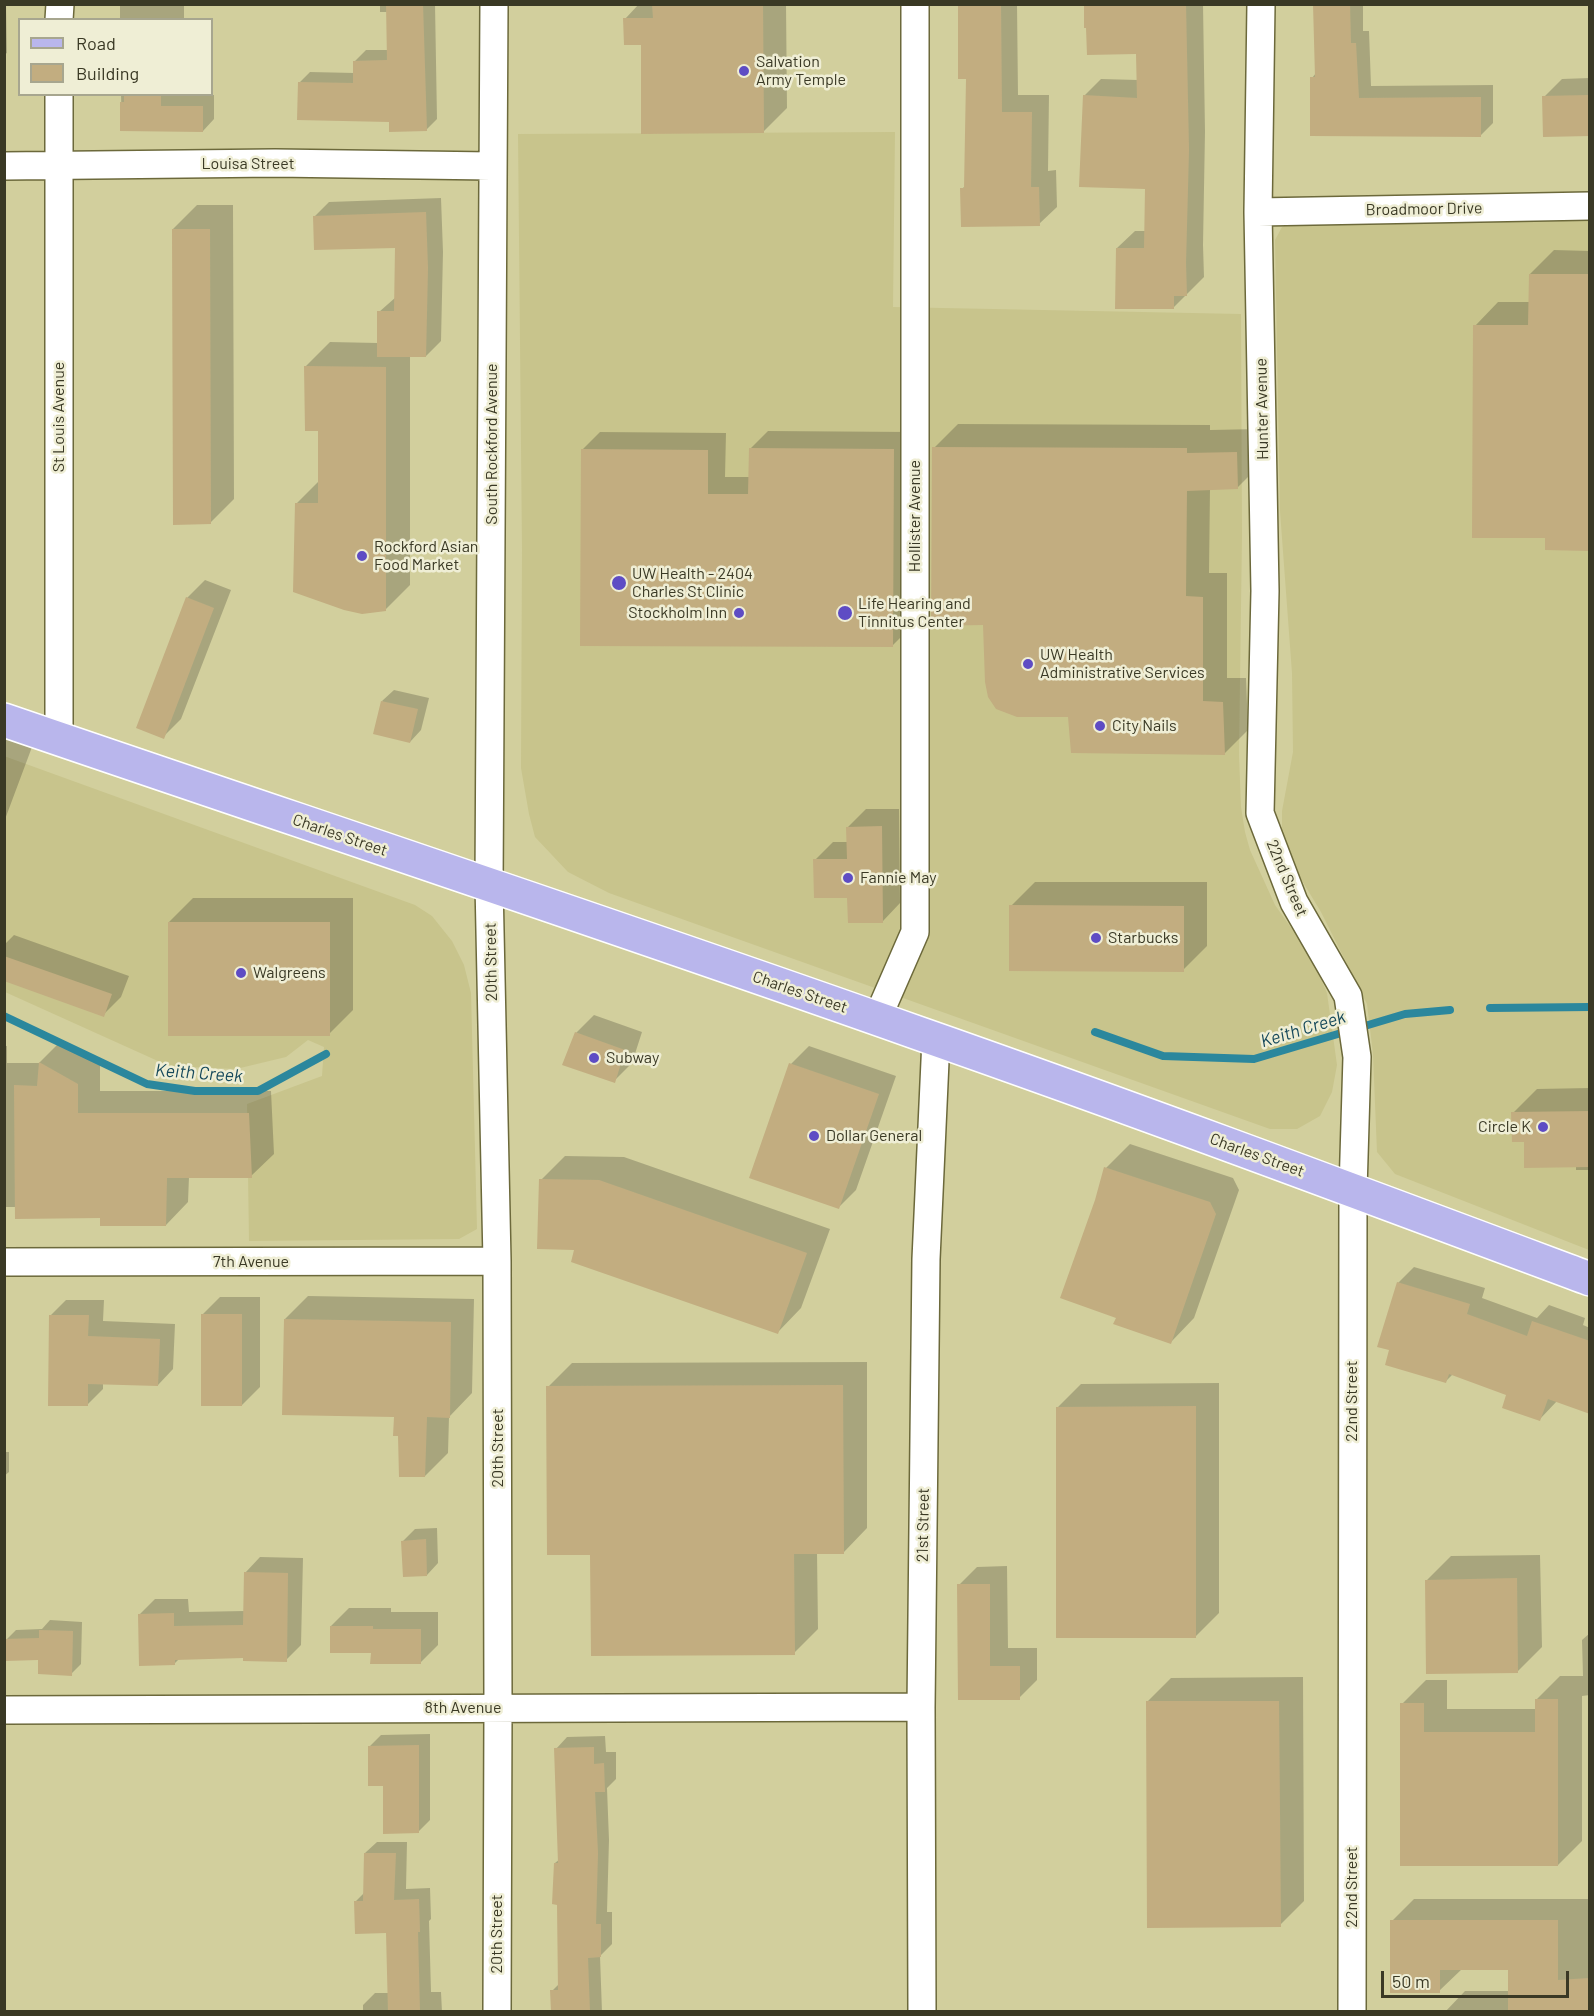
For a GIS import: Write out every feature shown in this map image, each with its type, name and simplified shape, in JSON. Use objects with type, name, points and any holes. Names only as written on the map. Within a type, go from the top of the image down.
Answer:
[{"type":"main road","name":"Charles Street","points":[[4,720],[489,884],[877,1019],[1353,1190],[1590,1279]]},
{"type":"street","name":"South Rockford Avenue","points":[[489,884],[491,166],[494,4]]},
{"type":"street","name":"Hollister Avenue","points":[[877,1019],[915,932],[915,4]]},
{"type":"street","name":"Hunter Avenue","points":[[1260,813],[1265,591],[1258,212],[1261,4]]},
{"type":"street","name":"St Louis Avenue","points":[[59,96],[59,739]]},
{"type":"street","name":"Louisa Street","points":[[4,166],[275,163],[491,166]]},
{"type":"street","name":"Broadmoor Drive","points":[[1258,212],[1590,206]]},
{"type":"street","name":"22nd Street","points":[[1260,813],[1294,902],[1348,996],[1357,1056],[1353,1190],[1352,2012]]},
{"type":"street","name":"20th Street","points":[[489,884],[497,1261],[497,2012]]},
{"type":"street","name":"21st Street","points":[[922,2012],[921,1707],[926,1259],[936,1040]]},
{"type":"street","name":"7th Avenue","points":[[4,1262],[497,1261]]},
{"type":"street","name":"8th Avenue","points":[[4,1710],[921,1707]]},
{"type":"shaded area","points":[[895,132],[893,307],[1241,314],[1242,534],[1239,755],[1241,807],[1250,850],[1275,905],[1311,956],[1327,993],[1337,1065],[1332,1092],[1320,1116],[1297,1129],[1270,1129],[609,893],[568,872],[535,837],[521,768],[522,549],[518,134]]},
{"type":"shaded area","points":[[1589,219],[1589,1250],[1395,1174],[1377,1152],[1373,1054],[1367,1004],[1321,912],[1298,874],[1282,834],[1282,811],[1293,752],[1292,673],[1280,511],[1275,240],[1282,227],[1292,222]]},
{"type":"shaded area","points":[[4,756],[415,905],[432,916],[452,941],[464,965],[471,993],[477,1229],[459,1239],[249,1241],[247,1104],[322,1076],[324,1047],[308,1040],[286,1057],[236,1069],[169,1066],[5,992]]},
{"type":"building","points":[[386,4],[423,4],[427,131],[389,132],[389,122],[297,120],[298,82],[353,83],[353,61],[387,60]]},
{"type":"building","points":[[652,4],[763,4],[764,133],[641,134],[641,45],[624,45],[623,18],[653,18]]},
{"type":"building","points":[[1001,4],[1002,112],[1032,112],[1031,187],[1039,187],[1040,226],[961,227],[960,188],[964,188],[966,79],[958,79],[958,5]]},
{"type":"building","points":[[1084,4],[1186,4],[1189,150],[1187,296],[1174,296],[1174,309],[1115,309],[1116,248],[1144,248],[1145,189],[1079,187],[1083,95],[1137,98],[1136,54],[1087,55]]},
{"type":"building","points":[[1313,4],[1350,4],[1351,43],[1356,43],[1359,98],[1481,97],[1481,137],[1310,136],[1310,77],[1315,77]]},
{"type":"building","points":[[1590,95],[1590,136],[1543,137],[1542,96]]},
{"type":"building","points":[[124,96],[161,96],[161,106],[203,106],[203,132],[120,131],[120,102],[124,102]]},
{"type":"building","points":[[426,212],[428,268],[426,357],[377,357],[377,311],[394,311],[395,248],[314,250],[313,216]]},
{"type":"building","points":[[172,229],[210,229],[211,524],[173,525]]},
{"type":"building","points":[[1529,274],[1590,274],[1588,551],[1545,550],[1545,538],[1472,538],[1473,325],[1528,325]]},
{"type":"building","points":[[304,366],[386,367],[386,611],[362,614],[293,592],[295,503],[318,503],[318,431],[305,431]]},
{"type":"building","points":[[932,447],[1187,448],[1187,453],[1237,452],[1238,489],[1187,491],[1186,596],[1203,597],[1203,701],[1223,702],[1225,755],[1071,753],[1068,717],[1017,717],[996,709],[988,697],[985,682],[983,625],[931,626]]},
{"type":"building","points":[[749,448],[894,449],[893,647],[580,646],[581,449],[708,450],[708,494],[748,494]]},
{"type":"building","points":[[186,597],[214,608],[164,739],[136,728]]},
{"type":"building","points":[[381,701],[418,709],[410,743],[373,734]]},
{"type":"building","name":"Fannie May","points":[[882,826],[883,923],[848,923],[847,898],[814,898],[813,859],[847,859],[846,827]]},
{"type":"building","name":"Starbucks","points":[[1009,905],[1184,906],[1184,972],[1009,971]]},
{"type":"building","points":[[168,922],[330,922],[330,1036],[168,1036]]},
{"type":"building","points":[[4,956],[112,994],[104,1017],[4,981]]},
{"type":"building","name":"Subway","points":[[575,1032],[625,1050],[615,1083],[562,1065]]},
{"type":"building","points":[[39,1062],[78,1084],[78,1113],[249,1113],[252,1178],[167,1178],[166,1226],[100,1226],[100,1218],[15,1219],[14,1085],[37,1086]]},
{"type":"building","name":"Dollar General","points":[[789,1063],[879,1094],[839,1209],[749,1178]]},
{"type":"building","name":"Circle K","points":[[1590,1111],[1590,1167],[1524,1168],[1524,1142],[1512,1142],[1511,1112]]},
{"type":"building","points":[[1104,1167],[1210,1202],[1216,1214],[1171,1344],[1113,1324],[1116,1318],[1060,1298],[1095,1200]]},
{"type":"building","points":[[539,1179],[599,1180],[807,1253],[778,1334],[571,1262],[574,1250],[537,1249]]},
{"type":"building","points":[[1397,1282],[1470,1304],[1467,1314],[1527,1336],[1532,1321],[1590,1341],[1590,1414],[1548,1399],[1540,1421],[1502,1408],[1506,1395],[1449,1374],[1446,1383],[1385,1365],[1389,1350],[1377,1347]]},
{"type":"building","points":[[201,1314],[242,1314],[242,1406],[201,1406]]},
{"type":"building","points":[[49,1315],[89,1315],[88,1336],[160,1339],[158,1386],[88,1384],[88,1406],[48,1406]]},
{"type":"building","points":[[284,1319],[451,1322],[450,1418],[427,1417],[425,1477],[399,1477],[398,1436],[393,1436],[394,1417],[282,1415]]},
{"type":"building","points":[[843,1385],[844,1554],[794,1554],[795,1655],[591,1656],[590,1555],[547,1555],[546,1386]]},
{"type":"building","points":[[1196,1406],[1196,1638],[1056,1638],[1056,1407]]},
{"type":"building","points":[[426,1539],[427,1576],[403,1577],[401,1541]]},
{"type":"building","points":[[244,1572],[288,1573],[287,1662],[243,1661],[243,1658],[175,1660],[175,1665],[139,1666],[138,1614],[174,1613],[174,1626],[243,1625]]},
{"type":"building","points":[[1517,1578],[1518,1673],[1426,1674],[1425,1580]]},
{"type":"building","points":[[957,1584],[990,1584],[990,1666],[1020,1666],[1020,1700],[958,1700]]},
{"type":"building","points":[[330,1626],[421,1629],[421,1664],[370,1664],[371,1653],[330,1653]]},
{"type":"building","points":[[39,1630],[73,1631],[72,1676],[38,1674],[38,1660],[5,1661],[5,1639],[39,1638]]},
{"type":"building","points":[[1535,1699],[1558,1699],[1558,1866],[1400,1866],[1400,1703],[1424,1703],[1424,1732],[1535,1732]]},
{"type":"building","points":[[1146,1701],[1279,1701],[1281,1927],[1147,1928]]},
{"type":"building","points":[[419,1745],[419,1833],[383,1834],[383,1786],[368,1786],[368,1746]]},
{"type":"building","points":[[594,1747],[594,1764],[604,1763],[605,1792],[595,1792],[598,1853],[596,1924],[601,1924],[601,1957],[588,1958],[590,2012],[551,2012],[550,1990],[558,1990],[557,1905],[552,1904],[554,1863],[558,1863],[554,1748]]},
{"type":"building","points":[[364,1853],[396,1853],[394,1900],[419,1899],[420,2012],[388,2012],[386,1933],[355,1934],[354,1901],[363,1901]]},
{"type":"building","points":[[1390,1920],[1558,1920],[1558,1980],[1590,1978],[1590,2012],[1508,2012],[1508,1970],[1440,1970],[1440,1993],[1390,1993]]},
{"type":"waterway","name":"Keith Creek","points":[[1490,1008],[1590,1007]]},
{"type":"waterway","name":"Keith Creek","points":[[1095,1032],[1163,1056],[1254,1059],[1405,1014],[1450,1010]]},
{"type":"waterway","name":"Keith Creek","points":[[4,1016],[147,1084],[195,1091],[258,1091],[326,1054]]},
{"type":"place","name":"Salvation Army Temple","points":[[744,71]]},
{"type":"place","name":"Rockford Asian Food Market","points":[[362,556]]},
{"type":"place","name":"UW Health - 2404 Charles St Clinic","points":[[619,583]]},
{"type":"place","name":"Stockholm Inn","points":[[739,613]]},
{"type":"place","name":"Life Hearing and Tinnitus Center","points":[[845,613]]},
{"type":"place","name":"UW Health Administrative Services","points":[[1028,664]]},
{"type":"place","name":"City Nails","points":[[1100,726]]},
{"type":"place","name":"Fannie May","points":[[848,878]]},
{"type":"place","name":"Starbucks","points":[[1096,938]]},
{"type":"place","name":"Walgreens","points":[[241,973]]},
{"type":"place","name":"Subway","points":[[594,1058]]},
{"type":"place","name":"Circle K","points":[[1543,1127]]},
{"type":"place","name":"Dollar General","points":[[814,1136]]}]
